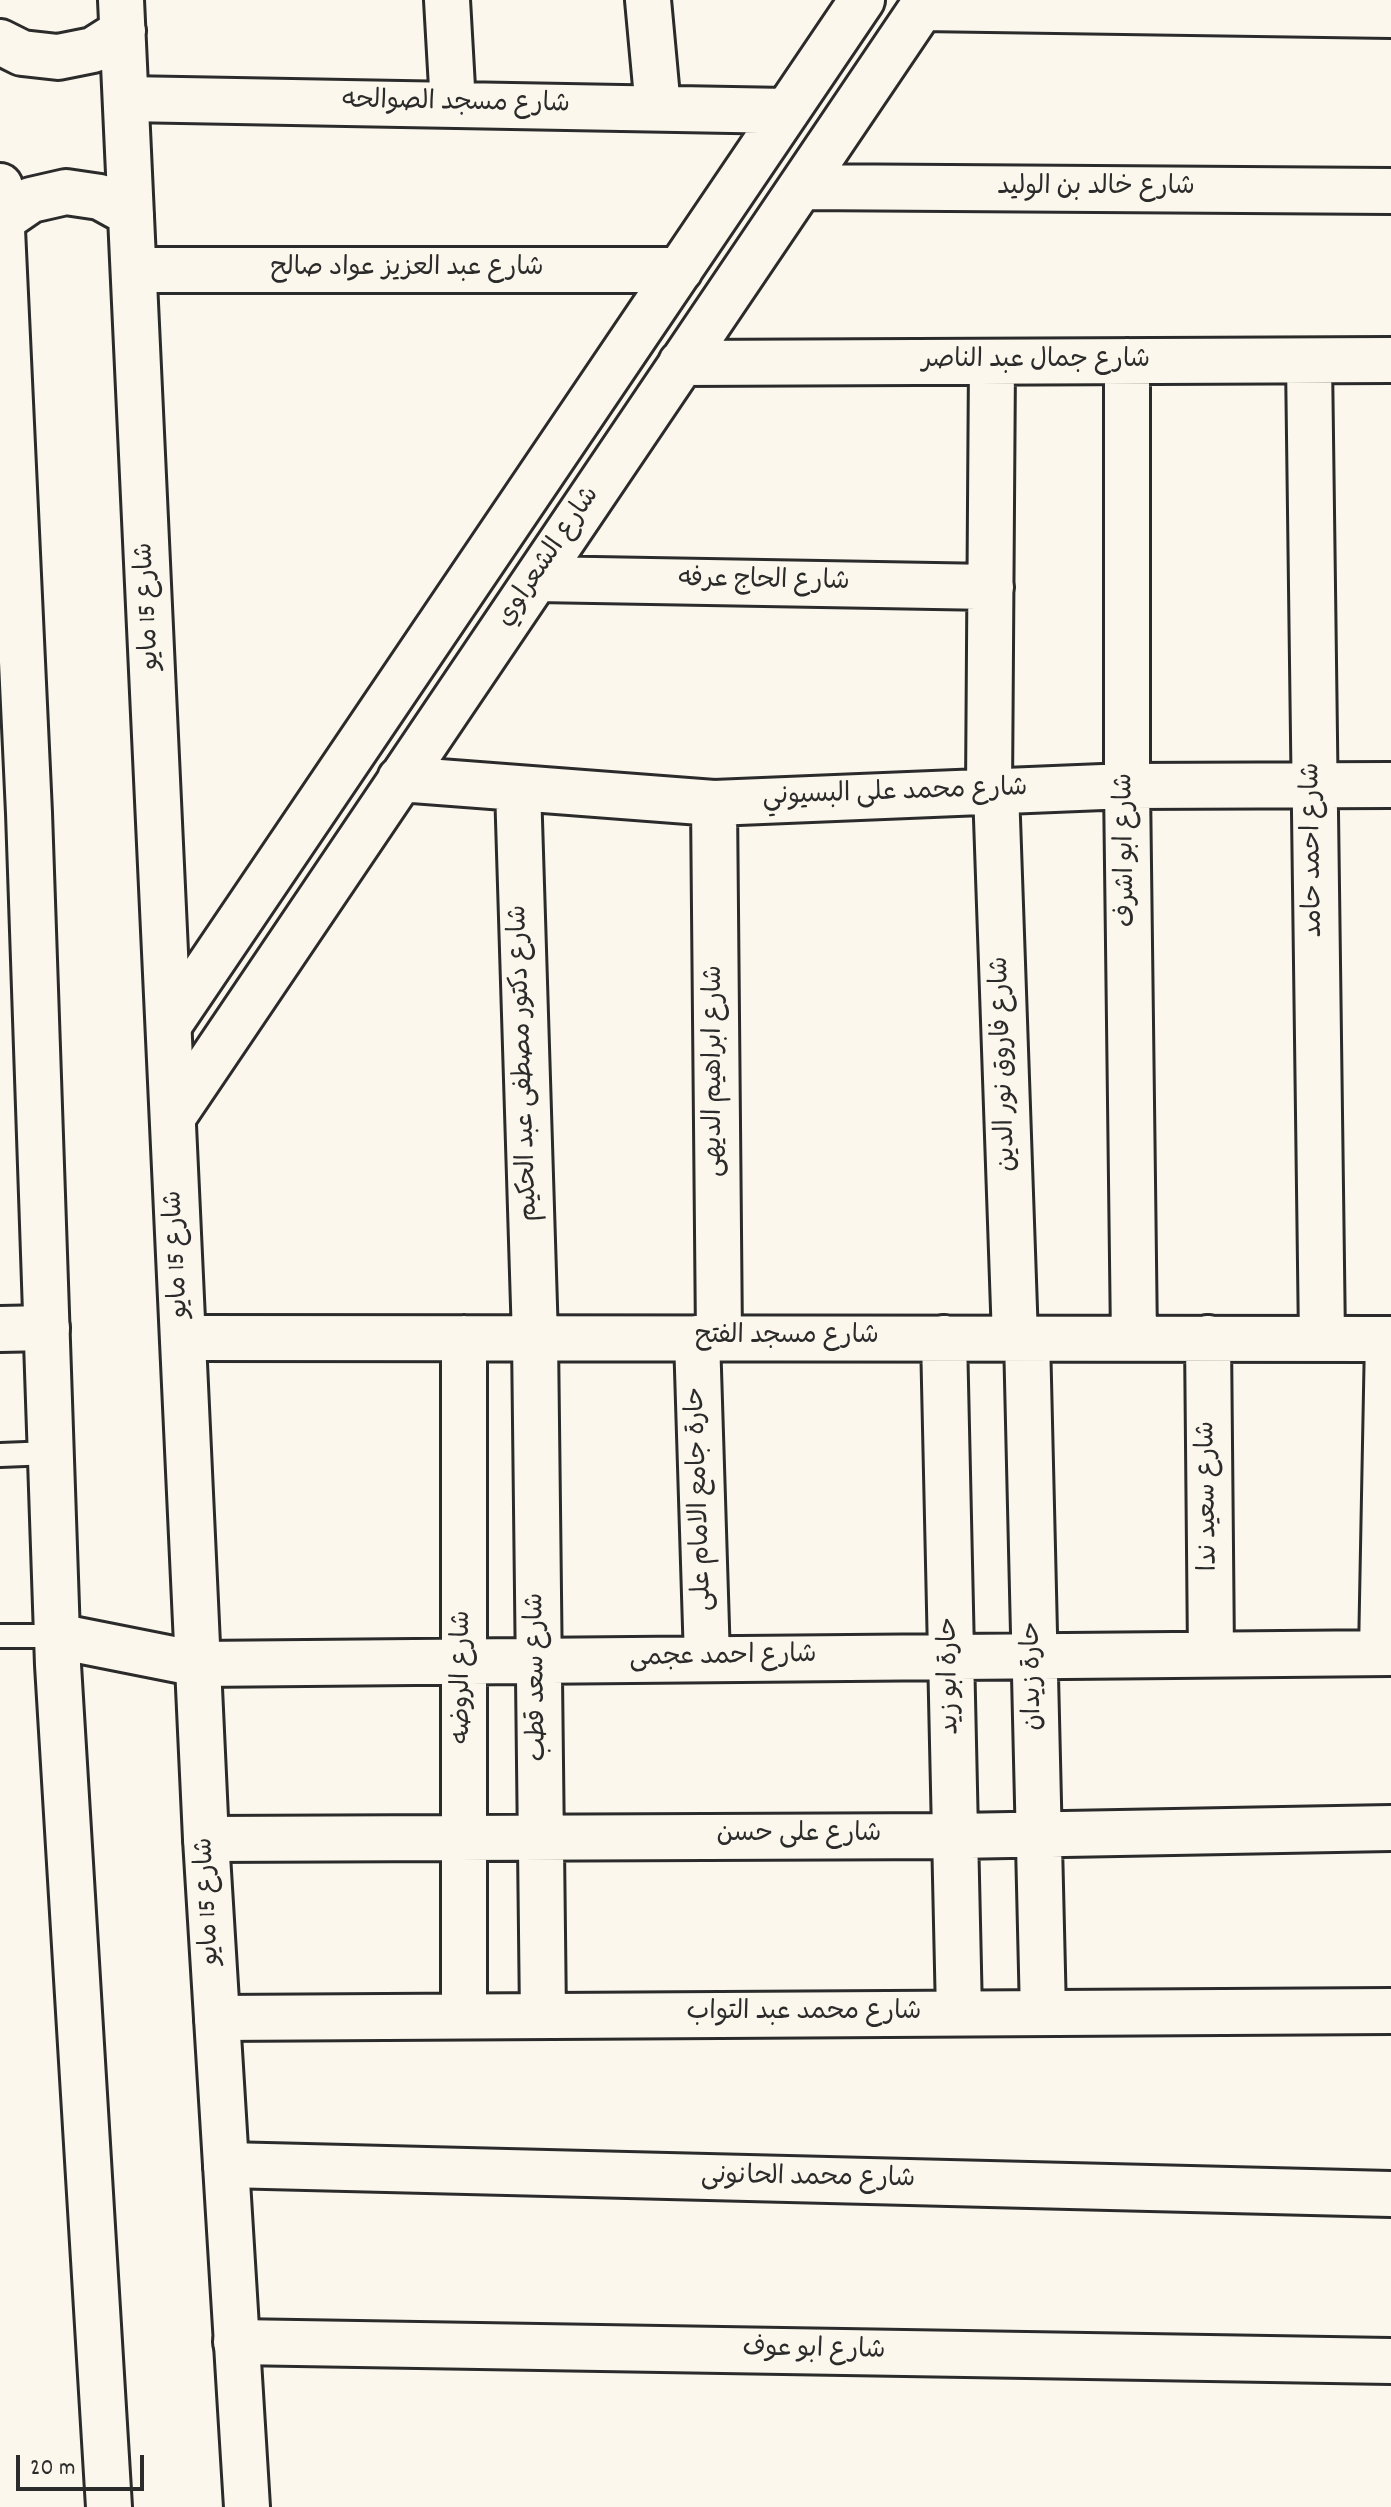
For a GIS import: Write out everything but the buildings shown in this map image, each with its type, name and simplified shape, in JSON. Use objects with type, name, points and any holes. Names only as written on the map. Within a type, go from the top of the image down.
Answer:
[{"type":"street","points":[[447,0],[453,105]]},
{"type":"street","points":[[648,0],[658,108]]},
{"type":"street","name":"شارع الشعراوي","points":[[169,1025],[862,0]]},
{"type":"street","points":[[924,4],[1391,15]]},
{"type":"street","name":"شارع الشعراوي","points":[[173,1117],[924,4]]},
{"type":"street","points":[[0,42],[22,53],[58,57],[93,50],[122,15]]},
{"type":"street","name":"شارع 15 مايو","points":[[122,15],[206,1839],[247,2507]]},
{"type":"street","name":"شارع مسجد الصوالحه","points":[[126,99],[787,111]]},
{"type":"street","name":"شارع خالد بن الوليد","points":[[801,187],[1391,191]]},
{"type":"street","points":[[109,2507],[57,1636],[47,1328],[15,813],[1,203],[66,192],[100,197],[131,214]]},
{"type":"street","name":"شارع عبد العزيز عواد صالح","points":[[134,270],[680,270]]},
{"type":"street","name":"شارع جمال عبد الناصر","points":[[681,363],[1391,360]]},
{"type":"street","name":"شارع ابو اشرف","points":[[1127,361],[1127,786],[1134,1338]]},
{"type":"street","name":"شارع احمد حامد","points":[[1309,361],[1322,1339]]},
{"type":"street","name":"شارع فاروق نور الدين","points":[[992,362],[993,790],[1021,1338]]},
{"type":"street","name":"شارع الحاج عرفه","points":[[537,579],[991,587]]},
{"type":"street","name":"شارع محمد على البسيوني","points":[[400,779],[714,803],[1127,786],[1391,785]]},
{"type":"street","name":"شارع دكتور مصطفى عبد الحكيم","points":[[518,788],[535,1338]]},
{"type":"street","name":"شارع ابراهيم الديهى","points":[[708,1338],[714,803]]},
{"type":"street","points":[[0,1329],[47,1328]]},
{"type":"street","name":"شارع مسجد الفتح","points":[[183,1338],[1390,1339]]},
{"type":"street","name":"شارع الروضه","points":[[464,1338],[464,2016]]},
{"type":"street","name":"شارع سعد قطب","points":[[535,1338],[543,2016]]},
{"type":"street","name":"حارة جامع الامام على","points":[[707,1659],[708,1338]]},
{"type":"street","name":"حارة ابو زيد","points":[[944,1338],[959,2013]]},
{"type":"street","name":"حارة زيدان","points":[[1021,1338],[1035,1656],[1043,2013]]},
{"type":"street","name":"شارع سعيد ندا","points":[[1208,1338],[1211,1654]]},
{"type":"street","points":[[1386,1653],[1390,1339]]},
{"type":"street","name":"شارع احمد عجمى","points":[[57,1636],[198,1664],[1386,1653]]},
{"type":"street","name":"شارع على حسن","points":[[206,1839],[956,1836],[1391,1828]]},
{"type":"street","name":"شارع محمد عبد التواب","points":[[217,2018],[1391,2011]]},
{"type":"street","name":"شارع محمد الحانونى","points":[[226,2165],[1391,2194]]},
{"type":"street","name":"شارع ابو عوف","points":[[236,2342],[1391,2361]]},
{"type":"lane","points":[[0,1455],[51,1453]]},
{"type":"lane","points":[[0,1636],[57,1636]]}]
